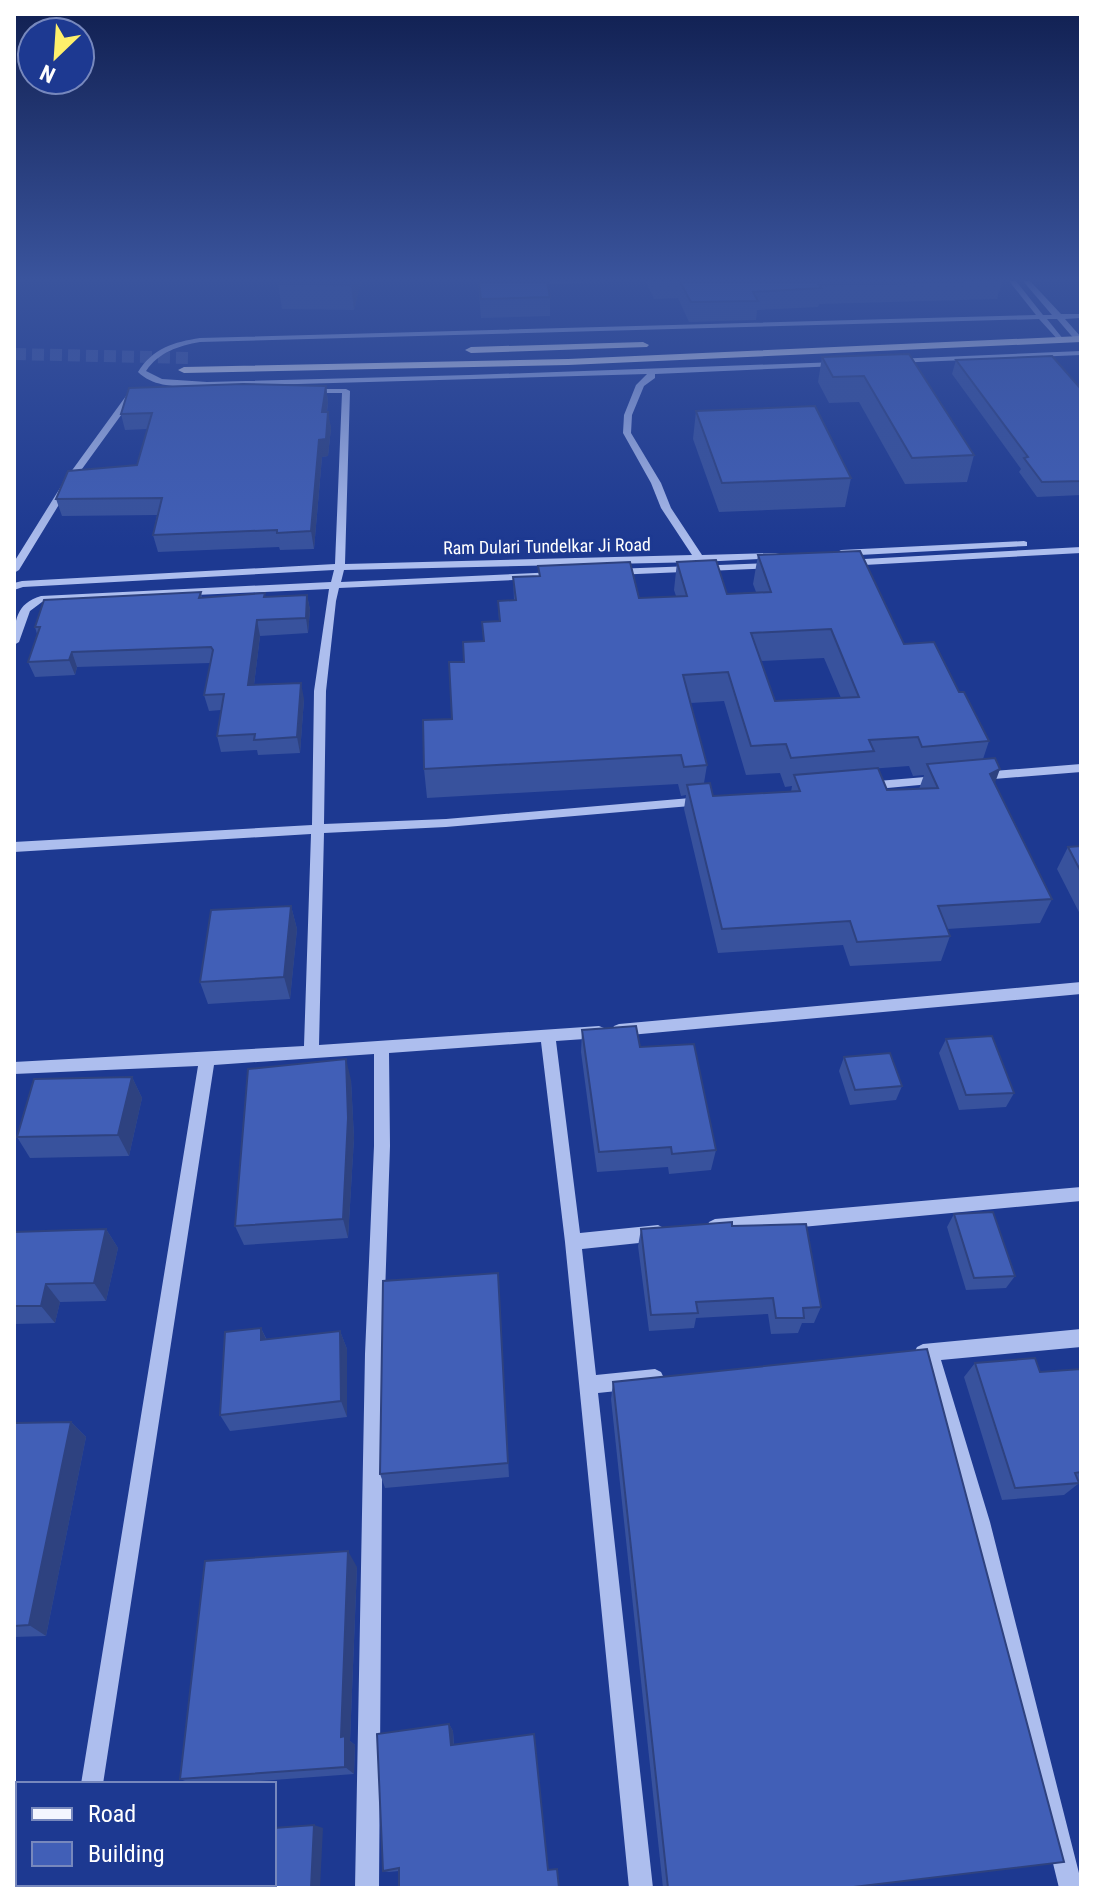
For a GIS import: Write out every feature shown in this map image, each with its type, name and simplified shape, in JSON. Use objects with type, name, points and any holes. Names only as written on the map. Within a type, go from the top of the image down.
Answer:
[{"type":"main road","points":[[184,370],[196,370]]},
{"type":"street","points":[[144,370],[142,372],[150,380],[166,383],[346,391],[340,566],[331,601],[320,691],[311,1052]]},
{"type":"street","points":[[158,392],[681,370]]},
{"type":"street","points":[[649,371],[652,376],[640,385],[628,415],[627,433],[656,483],[666,508],[700,559]]},
{"type":"street","points":[[14,570],[70,480],[121,409],[129,398],[143,392]]},
{"type":"street","points":[[1081,540],[832,558],[1081,550]]},
{"type":"street","name":"Ram Dulari Tundelkar Ji Road","points":[[15,585],[340,566],[790,555]]},
{"type":"street","points":[[595,573],[783,565]]},
{"type":"street","points":[[14,642],[25,608],[32,601],[567,574]]},
{"type":"street","points":[[15,585],[32,601]]},
{"type":"street","points":[[974,777],[1081,768]]},
{"type":"street","points":[[847,788],[958,778]]},
{"type":"street","points":[[14,847],[446,823],[721,799]]},
{"type":"street","points":[[14,1068],[207,1059],[548,1036],[1081,988]]},
{"type":"street","points":[[548,1036],[573,1242],[641,1888]]},
{"type":"street","points":[[367,1888],[373,1370],[382,1146],[381,1047]]},
{"type":"street","points":[[92,1782],[207,1059]]},
{"type":"street","points":[[573,1242],[1081,1194]]},
{"type":"street","points":[[900,1355],[1081,1338]]},
{"type":"street","points":[[930,1352],[980,1522],[1071,1888]]},
{"type":"street","points":[[588,1385],[676,1376]]},
{"type":"building","points":[[829,370],[919,370],[974,455],[912,458],[864,376],[833,377]]},
{"type":"building","points":[[963,370],[1064,370],[1081,389],[1081,481],[1042,482],[1024,458],[1028,457]]},
{"type":"building","points":[[243,384],[326,386],[322,412],[328,412],[326,439],[319,440],[311,531],[153,535],[162,498],[56,499],[68,471],[137,465],[152,413],[121,414],[129,388]]},
{"type":"building","points":[[815,406],[851,478],[722,483],[696,411]]},
{"type":"building","points":[[860,551],[904,644],[934,642],[959,692],[964,692],[989,741],[922,747],[918,737],[869,740],[874,751],[791,758],[786,744],[751,746],[728,672],[683,675],[707,765],[684,767],[681,755],[424,769],[423,720],[452,719],[449,662],[464,662],[463,642],[484,641],[482,622],[500,621],[498,601],[516,600],[513,577],[540,576],[538,566],[630,562],[639,598],[687,596],[677,562],[716,560],[727,594],[771,592],[758,555]],"holes":[[[831,629],[859,697],[775,701],[751,633]]]},
{"type":"building","points":[[201,592],[199,598],[265,593],[264,597],[307,595],[306,618],[257,620],[248,685],[301,683],[297,737],[254,740],[255,734],[217,736],[224,694],[204,695],[213,650],[211,647],[72,652],[69,660],[28,662],[40,627],[35,627],[44,600]]},
{"type":"building","points":[[995,758],[1000,769],[990,774],[1052,899],[938,906],[950,936],[857,942],[850,921],[722,929],[687,785],[710,783],[713,796],[800,791],[794,775],[878,768],[887,790],[938,788],[927,764]]},
{"type":"building","points":[[1081,846],[1081,872],[1068,847]]},
{"type":"building","points":[[291,906],[284,977],[200,982],[211,910]]},
{"type":"building","points":[[636,1026],[640,1047],[694,1044],[716,1150],[672,1154],[671,1147],[599,1152],[582,1030]]},
{"type":"building","points":[[992,1036],[1014,1093],[966,1095],[946,1039]]},
{"type":"building","points":[[890,1053],[902,1086],[855,1090],[844,1057]]},
{"type":"building","points":[[346,1059],[348,1118],[343,1219],[235,1226],[248,1069]]},
{"type":"building","points":[[132,1077],[118,1135],[17,1137],[34,1079]]},
{"type":"building","points":[[993,1212],[1015,1276],[974,1278],[954,1214]]},
{"type":"building","points":[[732,1222],[732,1226],[806,1224],[821,1307],[803,1308],[804,1318],[776,1318],[773,1298],[696,1302],[698,1313],[651,1315],[641,1229]]},
{"type":"building","points":[[106,1229],[94,1283],[46,1284],[41,1306],[14,1306],[14,1232]]},
{"type":"building","points":[[498,1273],[508,1463],[380,1474],[383,1281]]},
{"type":"building","points":[[261,1328],[261,1340],[340,1331],[341,1401],[220,1415],[225,1332]]},
{"type":"building","points":[[927,1349],[1064,1862],[845,1888],[668,1888],[613,1382]]},
{"type":"building","points":[[1035,1358],[1040,1372],[1081,1369],[1081,1472],[1075,1473],[1079,1483],[1015,1488],[975,1363]]},
{"type":"building","points":[[71,1422],[29,1625],[14,1626],[14,1423]]},
{"type":"building","points":[[348,1551],[341,1737],[345,1736],[345,1767],[180,1779],[205,1561]]},
{"type":"building","points":[[449,1724],[451,1745],[534,1734],[548,1870],[557,1869],[559,1888],[399,1888],[399,1868],[383,1871],[377,1734]]},
{"type":"building","points":[[314,1825],[311,1888],[179,1888],[276,1886],[276,1828]]}]
